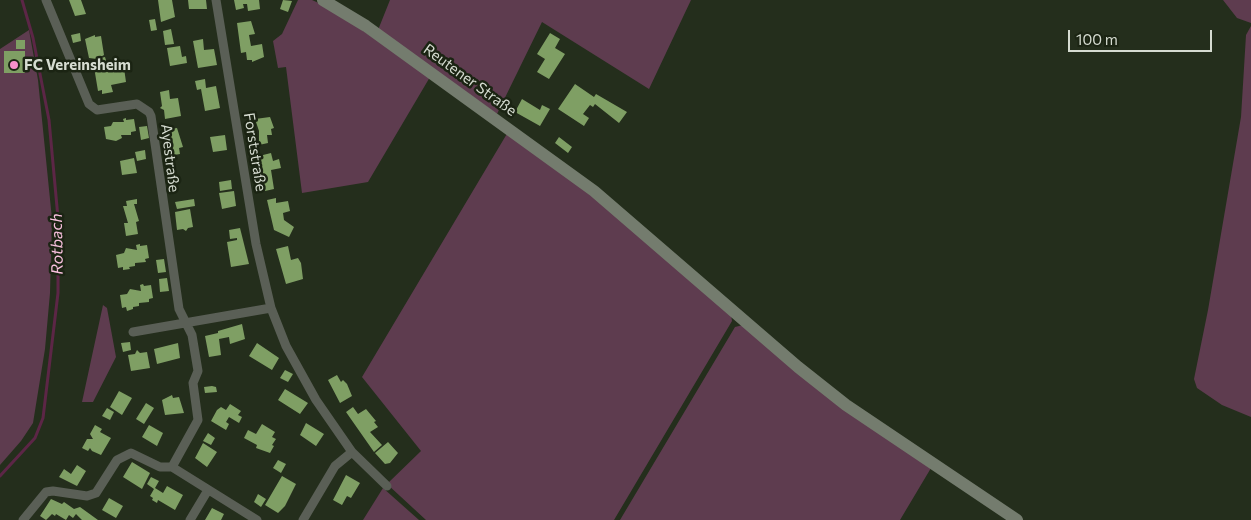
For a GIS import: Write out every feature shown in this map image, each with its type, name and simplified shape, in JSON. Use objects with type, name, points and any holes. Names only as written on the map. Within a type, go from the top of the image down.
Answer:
[{"type":"street","name":"Ayestraße","points":[[46,0],[89,104],[97,110],[137,104],[149,112],[151,116],[178,309],[192,335],[198,371],[193,383],[199,416],[172,467]]},
{"type":"street","name":"Forststraße","points":[[216,0],[256,244],[271,308],[286,346],[303,379],[352,452],[387,486]]},
{"type":"street","name":"Reutener Straße","points":[[323,0],[366,26],[594,192],[798,368],[846,405],[1017,520]]},
{"type":"street","points":[[133,332],[271,308]]},
{"type":"street","points":[[304,520],[335,466],[352,452]]},
{"type":"street","points":[[23,520],[46,492],[53,491],[87,496],[96,493],[121,456],[136,455],[160,467],[172,467],[257,520]]},
{"type":"street","points":[[190,520],[208,490]]},
{"type":"shaded area","points":[[298,0],[312,0],[332,9],[430,77],[368,182],[302,193],[286,67],[278,68],[273,41],[282,34]]},
{"type":"shaded area","points":[[390,0],[691,0],[649,89],[542,22],[497,114],[378,30]]},
{"type":"shaded area","points":[[1223,0],[1251,0],[1251,23],[1237,18]]},
{"type":"shaded area","points":[[1251,26],[1251,417],[1222,405],[1197,388],[1194,379],[1208,310],[1241,117],[1246,35]]},
{"type":"shaded area","points":[[29,30],[38,80],[52,219],[50,293],[45,349],[33,423],[21,441],[0,465],[0,49]]},
{"type":"shaded area","points":[[508,132],[592,195],[731,315],[732,321],[614,520],[426,520],[387,484],[421,451],[362,377]]},
{"type":"shaded area","points":[[103,305],[107,308],[116,357],[93,402],[82,402]]},
{"type":"shaded area","points":[[743,325],[931,468],[900,520],[620,520],[735,327]]},
{"type":"shaded area","points":[[383,488],[419,520],[363,520]]},
{"type":"building","points":[[69,0],[81,0],[86,14],[75,16]]},
{"type":"building","points":[[158,0],[172,0],[175,17],[161,22]]},
{"type":"building","points":[[188,0],[206,0],[207,9],[189,9]]},
{"type":"building","points":[[234,0],[259,0],[260,9],[248,11],[247,4],[243,4],[244,8],[236,10]]},
{"type":"building","points":[[283,0],[292,1],[288,12],[280,9]]},
{"type":"building","points":[[155,19],[157,30],[151,31],[149,20]]},
{"type":"building","points":[[251,21],[255,34],[249,35],[251,46],[262,44],[264,57],[252,62],[252,60],[247,60],[246,52],[241,53],[237,23]]},
{"type":"building","points":[[171,29],[174,44],[165,45],[163,31]]},
{"type":"building","points":[[80,33],[81,41],[73,43],[71,35]]},
{"type":"building","points":[[550,33],[560,39],[555,48],[565,54],[549,79],[537,72],[545,59],[537,54]]},
{"type":"building","points":[[95,35],[95,37],[101,36],[104,55],[97,59],[89,58],[85,39]]},
{"type":"building","points":[[203,39],[204,50],[214,49],[217,65],[198,68],[193,41]]},
{"type":"building","points":[[16,40],[25,40],[25,49],[16,49]]},
{"type":"building","points":[[180,46],[182,57],[186,56],[187,63],[170,66],[167,48]]},
{"type":"building","points":[[4,51],[25,51],[25,73],[4,73]]},
{"type":"building","points":[[105,57],[109,70],[124,68],[126,82],[111,85],[113,92],[102,94],[102,90],[98,91],[94,62],[101,61],[101,58]]},
{"type":"building","points":[[205,79],[206,88],[216,86],[220,108],[205,111],[201,89],[197,90],[195,81]]},
{"type":"building","points":[[575,84],[594,97],[596,94],[627,112],[619,123],[595,104],[593,107],[590,105],[583,114],[589,118],[584,126],[558,109]]},
{"type":"building","points":[[169,90],[170,99],[178,98],[181,116],[165,119],[164,110],[160,108],[162,106],[160,92]]},
{"type":"building","points":[[522,99],[540,110],[542,105],[550,109],[540,126],[515,112]]},
{"type":"building","points":[[270,117],[274,128],[271,129],[272,135],[267,135],[268,143],[259,145],[259,131],[255,119]]},
{"type":"building","points":[[126,118],[126,120],[134,119],[136,131],[131,132],[131,135],[121,135],[122,138],[116,141],[106,139],[104,127],[111,126],[113,122],[124,122],[123,119]]},
{"type":"building","points":[[147,126],[149,138],[141,140],[139,127]]},
{"type":"building","points":[[177,128],[183,147],[179,148],[180,154],[168,156],[165,130]]},
{"type":"building","points":[[225,135],[227,150],[213,152],[210,137]]},
{"type":"building","points":[[559,137],[572,147],[568,153],[555,143]]},
{"type":"building","points":[[145,150],[146,159],[137,161],[135,152]]},
{"type":"building","points":[[271,153],[273,161],[279,159],[281,168],[271,170],[274,189],[265,191],[259,156]]},
{"type":"building","points":[[134,158],[137,173],[122,175],[120,161]]},
{"type":"building","points":[[231,180],[232,189],[220,191],[219,182]]},
{"type":"building","points":[[234,191],[236,206],[222,209],[219,193]]},
{"type":"building","points":[[276,198],[276,203],[288,201],[290,211],[283,213],[284,220],[294,227],[289,237],[274,230],[267,200]]},
{"type":"building","points":[[137,199],[137,204],[134,204],[139,221],[136,222],[138,234],[126,236],[124,223],[128,223],[123,206],[127,206],[126,201]]},
{"type":"building","points":[[194,199],[195,206],[177,209],[175,202]]},
{"type":"building","points":[[190,209],[193,227],[188,228],[186,231],[183,229],[177,230],[175,212]]},
{"type":"building","points":[[240,228],[249,264],[231,267],[227,242],[237,240],[237,238],[230,239],[229,230]]},
{"type":"building","points":[[140,244],[140,246],[147,245],[149,258],[145,259],[146,262],[135,263],[135,266],[129,267],[130,269],[123,270],[123,267],[118,268],[116,255],[124,253],[126,248],[137,250],[136,245]]},
{"type":"building","points":[[288,246],[291,260],[298,258],[301,263],[303,279],[286,284],[276,249]]},
{"type":"building","points":[[164,259],[166,272],[158,273],[156,260]]},
{"type":"building","points":[[167,278],[169,291],[160,292],[159,279]]},
{"type":"building","points":[[143,284],[144,286],[151,285],[153,298],[149,299],[149,302],[139,303],[139,306],[127,311],[126,307],[122,308],[120,295],[127,294],[130,289],[141,291],[140,285]]},
{"type":"building","points":[[242,324],[245,339],[230,344],[229,337],[219,339],[221,355],[209,357],[205,336]]},
{"type":"building","points":[[130,342],[131,350],[123,352],[121,343]]},
{"type":"building","points":[[178,343],[180,358],[157,364],[154,349]]},
{"type":"building","points":[[257,343],[279,358],[272,370],[249,356]]},
{"type":"building","points":[[137,350],[140,353],[147,352],[150,368],[131,371],[128,355],[135,354]]},
{"type":"building","points":[[285,370],[293,374],[288,382],[280,378]]},
{"type":"building","points":[[337,375],[341,382],[343,380],[347,384],[352,396],[340,403],[328,380]]},
{"type":"building","points":[[204,387],[216,387],[217,392],[205,393]]},
{"type":"building","points":[[285,389],[308,403],[300,414],[278,400]]},
{"type":"building","points":[[119,391],[132,398],[122,415],[110,407]]},
{"type":"building","points":[[172,395],[173,398],[179,397],[184,413],[165,415],[162,400]]},
{"type":"building","points":[[146,403],[154,408],[144,424],[136,419]]},
{"type":"building","points":[[230,404],[241,411],[238,415],[242,417],[239,423],[229,417],[226,422],[229,424],[226,430],[211,421],[217,410],[221,407],[226,410]]},
{"type":"building","points":[[353,407],[358,414],[366,409],[376,421],[374,422],[378,427],[370,432],[382,445],[374,452],[346,412]]},
{"type":"building","points":[[107,408],[114,412],[110,420],[102,416]]},
{"type":"building","points":[[306,423],[324,434],[316,446],[300,435]]},
{"type":"building","points":[[262,424],[275,432],[272,437],[276,439],[270,453],[256,448],[257,445],[244,438],[248,430],[256,434]]},
{"type":"building","points":[[95,425],[102,429],[100,432],[111,438],[101,455],[90,448],[88,451],[82,448],[87,439],[93,439],[90,434]]},
{"type":"building","points":[[149,425],[163,433],[157,446],[142,437]]},
{"type":"building","points":[[208,433],[215,438],[211,445],[203,441]]},
{"type":"building","points":[[388,442],[398,453],[390,463],[385,464],[375,453]]},
{"type":"building","points":[[203,443],[217,452],[207,467],[195,458]]},
{"type":"building","points":[[278,460],[286,464],[281,473],[273,468]]},
{"type":"building","points":[[132,462],[150,473],[142,489],[123,477]]},
{"type":"building","points":[[77,465],[86,471],[77,486],[59,477],[64,469],[71,474]]},
{"type":"building","points":[[346,475],[360,483],[351,498],[347,496],[342,505],[333,500]]},
{"type":"building","points":[[282,476],[296,484],[285,506],[278,513],[265,505]]},
{"type":"building","points":[[151,477],[159,481],[155,488],[163,493],[167,486],[183,495],[175,510],[158,500],[157,503],[152,500],[153,498],[150,496],[154,489],[147,484]]},
{"type":"building","points":[[258,494],[266,499],[261,507],[254,502]]},
{"type":"building","points":[[109,498],[123,506],[116,518],[102,510]]},
{"type":"building","points":[[51,499],[62,504],[64,502],[74,509],[80,507],[98,520],[82,520],[76,514],[73,518],[69,515],[66,520],[56,514],[55,516],[52,514],[46,520],[40,516]]},
{"type":"building","points":[[212,508],[224,514],[221,520],[205,520]]},
{"type":"waterway","name":"Rotbach","points":[[0,476],[35,438],[43,418],[58,293],[58,218],[49,120],[33,38],[22,0]]},
{"type":"place","name":"FC Vereinsheim","points":[[14,65]]}]
